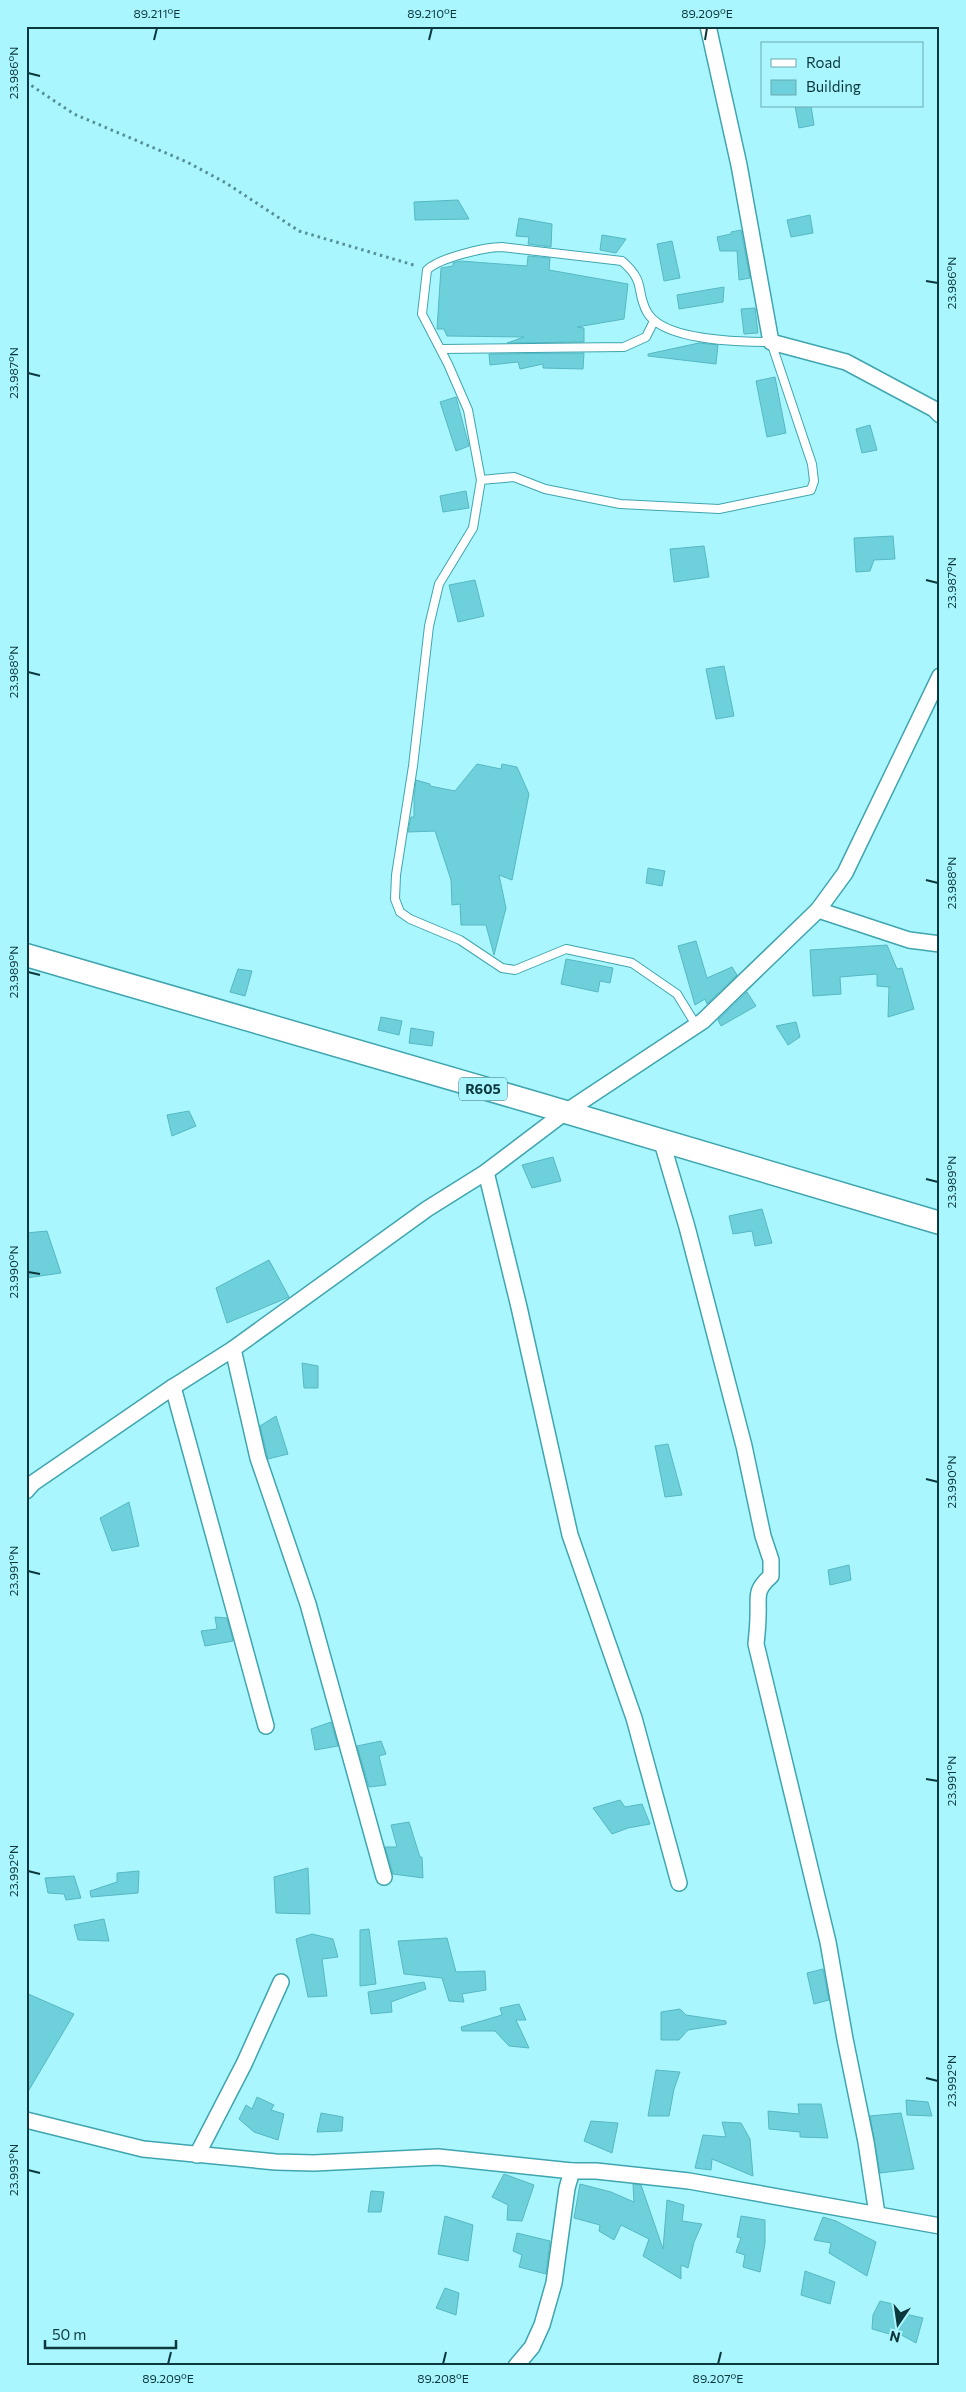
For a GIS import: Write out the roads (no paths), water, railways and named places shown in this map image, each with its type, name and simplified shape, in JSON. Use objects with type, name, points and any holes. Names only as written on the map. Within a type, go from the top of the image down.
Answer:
[{"type":"main road","name":"R605","points":[[26,955],[564,1113],[661,1139],[940,1223]]},
{"type":"street","points":[[708,26],[739,165],[771,342],[846,362],[934,409],[940,415]]},
{"type":"street","points":[[26,1491],[33,1483],[173,1387],[233,1349],[427,1209],[486,1172],[564,1113],[696,1025],[761,967],[818,910],[845,873],[940,676]]},
{"type":"street","points":[[818,910],[909,940],[940,944]]},
{"type":"street","points":[[661,1139],[692,1246],[744,1446],[771,1560],[771,1576],[762,1584],[757,1595],[756,1644],[828,1942],[866,2142],[877,2214]]},
{"type":"street","points":[[486,1172],[519,1307],[570,1535],[634,1718],[679,1883]]},
{"type":"street","points":[[233,1349],[258,1458],[308,1604],[384,1877]]},
{"type":"street","points":[[173,1387],[266,1726]]},
{"type":"street","points":[[197,2155],[244,2064],[281,1982]]},
{"type":"street","points":[[26,2120],[143,2149],[197,2155],[314,2163],[438,2157],[572,2172],[596,2171],[689,2181],[940,2226]]},
{"type":"street","points":[[516,2366],[532,2347],[542,2325],[554,2283],[567,2188],[572,2172]]},
{"type":"lane","points":[[481,480],[514,477],[545,489],[620,504],[719,509],[811,490],[814,481],[812,464],[771,342],[728,342],[665,329],[646,312],[634,272],[622,261],[502,246],[486,247],[466,255],[439,260],[427,270],[422,314],[468,410],[481,480],[474,528],[439,584],[429,626],[413,766],[396,875],[395,899],[400,912],[410,919],[460,940],[502,968],[515,970],[566,949],[632,964],[677,994],[696,1025]]},
{"type":"lane","points":[[440,349],[624,347],[646,337],[654,320]]}]
